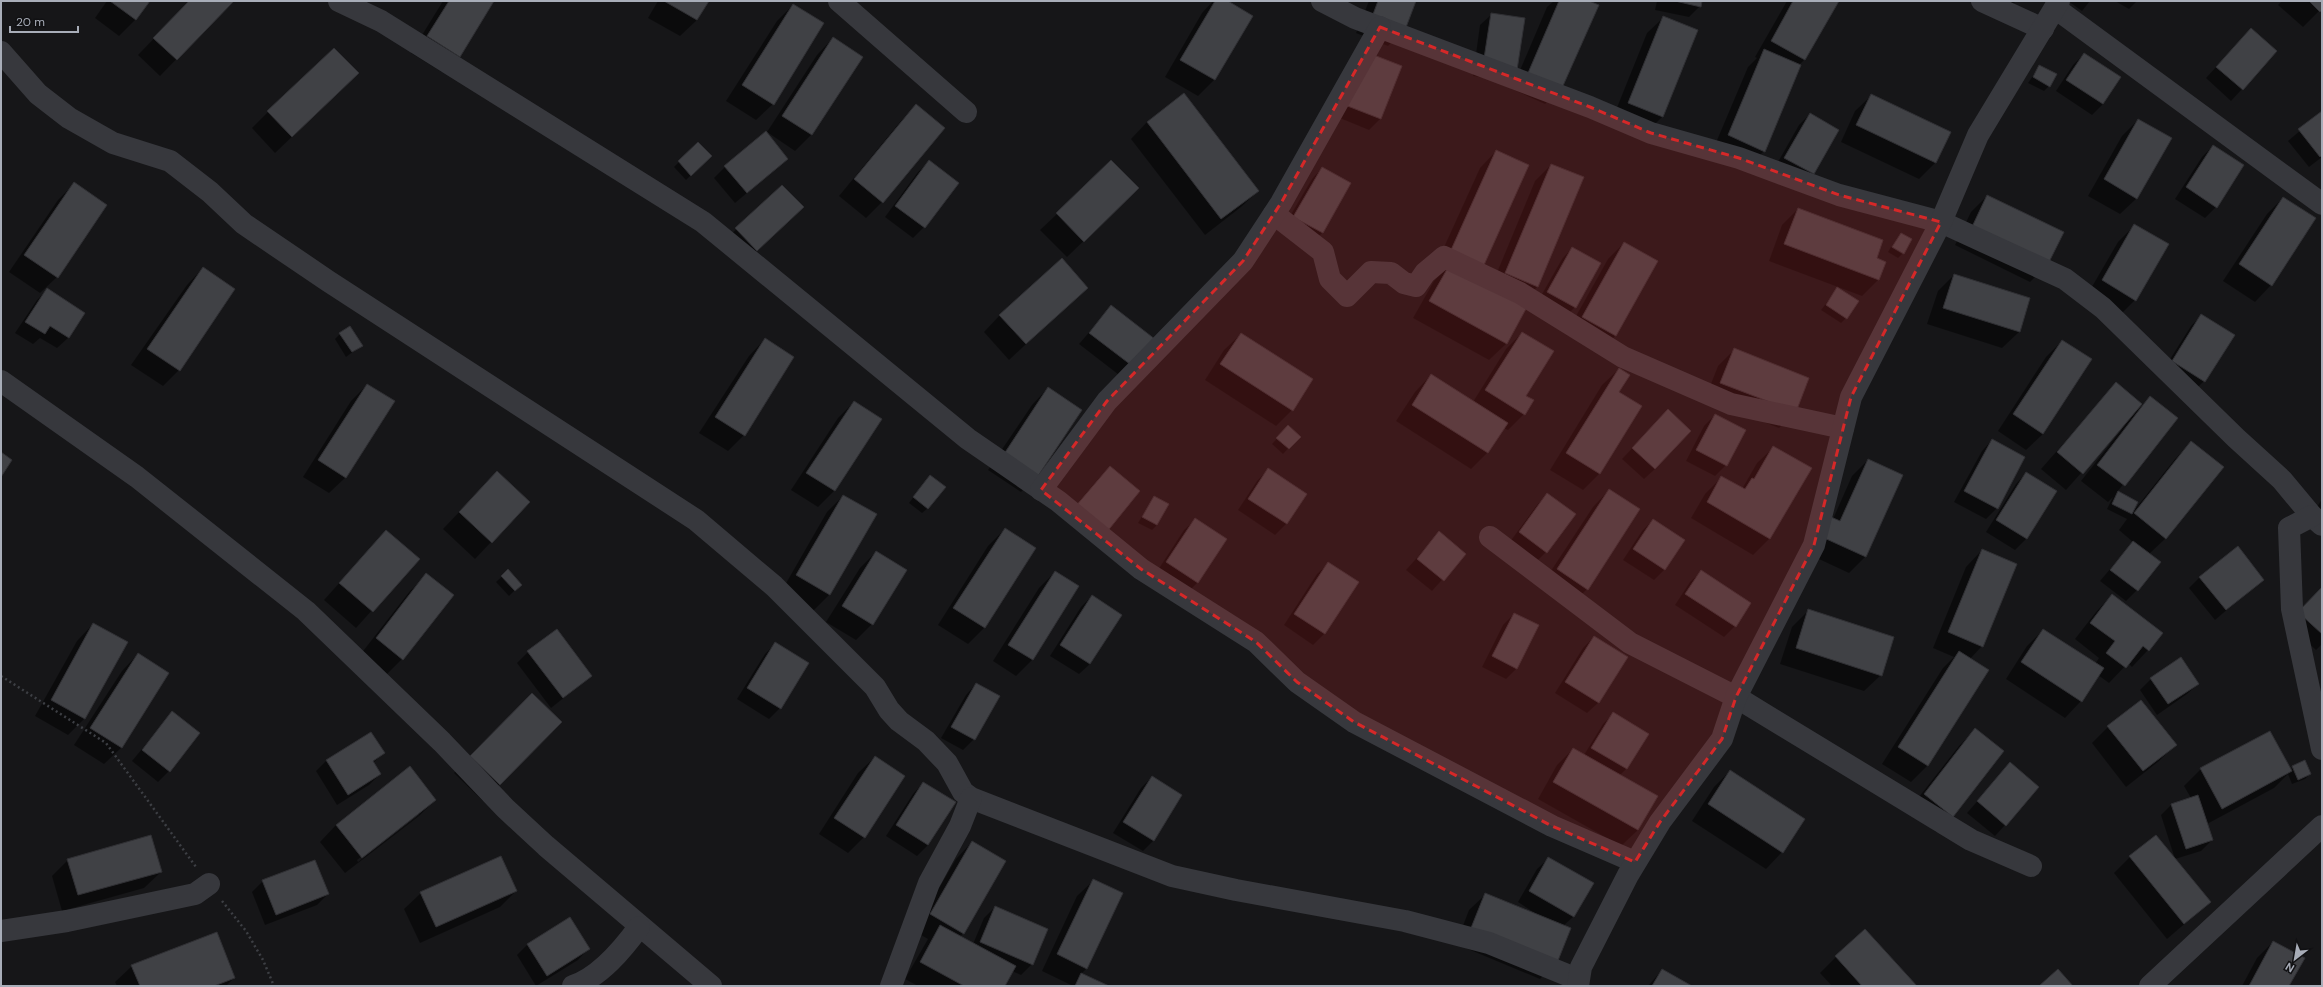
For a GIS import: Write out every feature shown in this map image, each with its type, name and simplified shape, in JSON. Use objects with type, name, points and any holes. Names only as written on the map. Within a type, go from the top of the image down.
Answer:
[{"type":"street","points":[[339,1],[381,21],[703,222],[968,440],[1041,490],[1141,569],[1256,642],[1296,682],[1354,722],[1552,826],[1635,862]]},
{"type":"street","points":[[839,1],[966,112]]},
{"type":"street","points":[[1322,1],[1355,18],[1590,107],[1651,133],[1739,158],[1839,195],[1940,222],[2065,279],[2103,308],[2236,438],[2282,480],[2317,521],[2289,528],[2292,609],[2322,749]]},
{"type":"street","points":[[1982,1],[2043,29]]},
{"type":"street","points":[[1,52],[38,94],[69,118],[113,143],[170,161],[257,233],[696,520],[774,586],[875,687],[889,710],[900,721],[926,741],[947,763],[963,792],[971,798],[1172,876],[1236,890],[1405,921],[1489,943],[1577,983],[1581,967],[1635,862],[1660,822],[1722,740],[1736,697],[1814,545],[1851,397],[1940,222],[1978,135],[2057,5],[2322,204]]},
{"type":"street","points":[[1041,490],[1107,401],[1243,261],[1274,214],[1380,27]]},
{"type":"street","points":[[1274,214],[1323,252],[1330,279],[1347,296],[1371,272],[1391,273],[1404,283],[1416,286],[1425,273],[1444,257],[1520,293],[1623,358],[1731,404],[1843,428]]},
{"type":"street","points":[[1,381],[137,477],[306,611],[442,742],[505,808],[639,927],[711,986]]},
{"type":"street","points":[[1490,537],[1630,643],[1736,697],[1971,840],[2031,866]]},
{"type":"street","points":[[891,986],[929,883],[960,826],[971,798]]},
{"type":"street","points":[[2150,986],[2322,826]]},
{"type":"street","points":[[1,931],[67,921],[195,894],[209,884]]},
{"type":"street","points":[[572,986],[607,964],[624,948],[639,927]]},
{"type":"path","points":[[1,676],[106,743],[209,884],[246,931],[263,960],[274,986]]},
{"type":"highlighted area","points":[[1380,27],[1590,107],[1651,133],[1739,158],[1839,195],[1941,222],[1851,397],[1814,545],[1736,697],[1722,739],[1660,822],[1635,862],[1552,826],[1354,722],[1297,682],[1256,642],[1141,569],[1041,490],[1107,401],[1243,261],[1281,203]]},
{"type":"building","points":[[110,1],[150,1],[136,20]]},
{"type":"building","points":[[189,1],[234,1],[177,60],[153,38]]},
{"type":"building","points":[[449,1],[494,1],[460,57],[427,36]]},
{"type":"building","points":[[664,1],[709,1],[697,20]]},
{"type":"building","points":[[1215,1],[1228,1],[1253,16],[1215,80],[1180,60]]},
{"type":"building","points":[[1378,1],[1416,1],[1405,30],[1372,17]]},
{"type":"building","points":[[1559,1],[1589,1],[1599,5],[1562,88],[1528,73]]},
{"type":"building","points":[[1675,1],[1702,1],[1701,7]]},
{"type":"building","points":[[1793,1],[1839,1],[1805,60],[1771,41]]},
{"type":"building","points":[[2309,1],[2322,1],[2322,10],[2320,12]]},
{"type":"building","points":[[793,4],[824,23],[774,105],[742,85]]},
{"type":"building","points":[[1491,13],[1525,18],[1517,70],[1483,65]]},
{"type":"building","points":[[1663,16],[1698,30],[1663,117],[1628,103]]},
{"type":"building","points":[[2251,28],[2277,51],[2243,90],[2216,67]]},
{"type":"building","points":[[833,37],[863,57],[812,135],[782,116]]},
{"type":"building","points":[[334,48],[359,73],[292,137],[267,111]]},
{"type":"building","points":[[1764,49],[1801,65],[1765,152],[1728,135]]},
{"type":"building","points":[[1366,52],[1402,66],[1381,119],[1345,105]]},
{"type":"building","points":[[2084,53],[2121,77],[2103,104],[2066,80]]},
{"type":"building","points":[[2039,65],[2057,74],[2050,87],[2033,77]]},
{"type":"building","points":[[1184,93],[1259,191],[1221,219],[1147,122]]},
{"type":"building","points":[[1871,94],[1951,132],[1936,163],[1856,125]]},
{"type":"building","points":[[916,104],[945,128],[883,203],[854,179]]},
{"type":"building","points":[[2322,111],[2322,155],[2320,157],[2298,129]]},
{"type":"building","points":[[1810,113],[1839,130],[1814,174],[1784,158]]},
{"type":"building","points":[[2138,119],[2172,138],[2137,199],[2104,179]]},
{"type":"building","points":[[766,131],[788,159],[747,193],[724,166]]},
{"type":"building","points":[[698,142],[712,156],[691,176],[678,161]]},
{"type":"building","points":[[2213,145],[2244,165],[2217,208],[2186,187]]},
{"type":"building","points":[[1496,150],[1529,165],[1484,265],[1451,250]]},
{"type":"building","points":[[929,160],[959,183],[925,228],[895,206]]},
{"type":"building","points":[[1111,160],[1139,188],[1084,242],[1056,213]]},
{"type":"building","points":[[1551,164],[1584,177],[1538,287],[1505,273]]},
{"type":"building","points":[[1322,167],[1351,183],[1323,233],[1293,217]]},
{"type":"building","points":[[74,182],[107,205],[58,278],[24,255]]},
{"type":"building","points":[[782,185],[804,207],[757,251],[735,228]]},
{"type":"building","points":[[1987,195],[2064,232],[2047,266],[1971,229]]},
{"type":"building","points":[[2283,197],[2316,218],[2272,286],[2239,264]]},
{"type":"building","points":[[1798,208],[1883,240],[1877,258],[1886,262],[1879,280],[1784,244]]},
{"type":"building","points":[[2134,224],[2169,244],[2136,301],[2102,280]]},
{"type":"building","points":[[1901,233],[1912,239],[1904,254],[1892,247]]},
{"type":"building","points":[[1624,242],[1658,261],[1616,336],[1582,317]]},
{"type":"building","points":[[1572,247],[1601,263],[1576,308],[1547,292]]},
{"type":"building","points":[[1062,258],[1088,288],[1026,344],[999,315]]},
{"type":"building","points":[[1450,264],[1527,307],[1507,344],[1429,301]]},
{"type":"building","points":[[203,267],[235,289],[180,371],[147,349]]},
{"type":"building","points":[[1954,274],[2030,298],[2020,332],[1943,308]]},
{"type":"building","points":[[1837,287],[1859,301],[1847,319],[1826,305]]},
{"type":"building","points":[[47,288],[85,313],[69,338],[50,326],[45,334],[25,322]]},
{"type":"building","points":[[1111,305],[1156,340],[1135,368],[1089,333]]},
{"type":"building","points":[[2201,314],[2235,335],[2205,382],[2172,361]]},
{"type":"building","points":[[350,326],[363,346],[352,352],[339,333]]},
{"type":"building","points":[[1522,332],[1554,351],[1526,396],[1534,400],[1525,415],[1485,390]]},
{"type":"building","points":[[1241,333],[1313,379],[1293,411],[1220,364]]},
{"type":"building","points":[[765,338],[794,357],[745,436],[715,417]]},
{"type":"building","points":[[2062,340],[2092,359],[2043,434],[2013,414]]},
{"type":"building","points":[[1734,348],[1809,378],[1796,412],[1720,383]]},
{"type":"building","points":[[1619,368],[1630,375],[1619,392],[1642,406],[1600,474],[1566,453]]},
{"type":"building","points":[[1431,374],[1508,423],[1488,453],[1412,405]]},
{"type":"building","points":[[2116,382],[2142,404],[2083,474],[2057,452]]},
{"type":"building","points":[[367,384],[395,401],[346,478],[318,460]]},
{"type":"building","points":[[1048,387],[1082,410],[1038,476],[1004,454]]},
{"type":"building","points":[[2150,396],[2178,418],[2125,486],[2097,465]]},
{"type":"building","points":[[854,401],[882,419],[835,491],[806,473]]},
{"type":"building","points":[[1668,409],[1691,431],[1655,469],[1632,448]]},
{"type":"building","points":[[1715,414],[1746,430],[1727,466],[1696,450]]},
{"type":"building","points":[[1288,425],[1301,437],[1289,449],[1276,438]]},
{"type":"building","points":[[1992,439],[2025,457],[1998,509],[1964,491]]},
{"type":"building","points":[[2191,441],[2224,467],[2166,539],[2134,513]]},
{"type":"building","points":[[1773,446],[1812,468],[1770,539],[1707,502],[1721,476],[1745,489],[1752,478],[1754,479]]},
{"type":"building","points":[[1,452],[12,460],[1,477]]},
{"type":"building","points":[[1868,459],[1903,475],[1866,557],[1822,537],[1831,517],[1840,521]]},
{"type":"building","points":[[1110,466],[1140,491],[1106,533],[1075,507]]},
{"type":"building","points":[[1268,468],[1307,494],[1287,524],[1248,499]]},
{"type":"building","points":[[497,471],[530,502],[492,543],[459,512]]},
{"type":"building","points":[[2026,472],[2057,491],[2027,539],[1996,520]]},
{"type":"building","points":[[930,475],[946,487],[928,509],[913,497]]},
{"type":"building","points":[[1609,489],[1640,509],[1588,590],[1557,569]]},
{"type":"building","points":[[2118,491],[2138,502],[2132,514],[2112,504]]},
{"type":"building","points":[[1547,493],[1576,514],[1547,553],[1519,532]]},
{"type":"building","points":[[843,495],[877,514],[830,595],[796,575]]},
{"type":"building","points":[[1154,496],[1169,504],[1157,525],[1142,517]]},
{"type":"building","points":[[1195,518],[1227,539],[1198,583],[1166,562]]},
{"type":"building","points":[[1653,519],[1685,540],[1665,570],[1633,549]]},
{"type":"building","points":[[1005,528],[1036,548],[985,628],[953,608]]},
{"type":"building","points":[[386,530],[420,559],[373,612],[339,583]]},
{"type":"building","points":[[1439,531],[1466,554],[1444,581],[1417,559]]},
{"type":"building","points":[[2133,541],[2161,562],[2138,591],[2110,570]]},
{"type":"building","points":[[2238,546],[2264,580],[2226,610],[2199,577]]},
{"type":"building","points":[[1982,549],[2017,564],[1983,647],[1948,632]]},
{"type":"building","points":[[876,551],[907,570],[873,625],[842,606]]},
{"type":"building","points":[[1328,562],[1359,582],[1325,634],[1294,614]]},
{"type":"building","points":[[508,569],[522,585],[515,591],[501,576]]},
{"type":"building","points":[[1701,570],[1751,603],[1736,627],[1685,594]]},
{"type":"building","points":[[1055,571],[1079,586],[1033,660],[1008,645]]},
{"type":"building","points":[[426,573],[454,595],[403,660],[376,638]]},
{"type":"building","points":[[2322,587],[2322,634],[2298,612]]},
{"type":"building","points":[[2112,594],[2163,633],[2149,651],[2143,646],[2126,668],[2106,653],[2115,641],[2090,623]]},
{"type":"building","points":[[1092,595],[1122,615],[1090,664],[1060,645]]},
{"type":"building","points":[[1808,609],[1894,637],[1882,676],[1796,648]]},
{"type":"building","points":[[1514,613],[1539,625],[1517,669],[1492,656]]},
{"type":"building","points":[[93,623],[128,642],[85,719],[51,700]]},
{"type":"building","points":[[557,629],[592,676],[563,698],[527,651]]},
{"type":"building","points":[[2043,629],[2104,668],[2082,702],[2021,662]]},
{"type":"building","points":[[1594,636],[1628,657],[1599,703],[1565,682]]},
{"type":"building","points":[[775,642],[809,663],[781,709],[747,688]]},
{"type":"building","points":[[1959,651],[1989,670],[1928,766],[1898,747]]},
{"type":"building","points":[[138,653],[169,673],[122,748],[90,728]]},
{"type":"building","points":[[2181,657],[2199,684],[2168,704],[2150,678]]},
{"type":"building","points":[[976,683],[1000,696],[975,740],[951,727]]},
{"type":"building","points":[[532,693],[562,722],[500,785],[470,756]]},
{"type":"building","points":[[2141,700],[2177,745],[2143,771],[2107,726]]},
{"type":"building","points":[[172,711],[200,733],[170,772],[142,750]]},
{"type":"building","points":[[1613,712],[1649,734],[1627,769],[1591,748]]},
{"type":"building","points":[[1975,728],[2004,751],[1953,817],[1924,794]]},
{"type":"building","points":[[2270,731],[2292,771],[2222,809],[2200,768]]},
{"type":"building","points":[[371,732],[385,753],[373,761],[381,774],[348,795],[326,760]]},
{"type":"building","points":[[1573,748],[1658,796],[1638,830],[1553,782]]},
{"type":"building","points":[[875,756],[905,776],[865,838],[834,818]]},
{"type":"building","points":[[2305,760],[2311,774],[2298,780],[2292,766]]},
{"type":"building","points":[[2010,762],[2039,787],[2006,826],[1977,801]]},
{"type":"building","points":[[410,766],[436,800],[362,858],[336,825]]},
{"type":"building","points":[[1730,770],[1805,819],[1783,853],[1708,804]]},
{"type":"building","points":[[1152,776],[1182,795],[1154,841],[1123,822]]},
{"type":"building","points":[[923,782],[956,802],[928,845],[896,825]]},
{"type":"building","points":[[2198,795],[2213,840],[2186,849],[2171,804]]},
{"type":"building","points":[[151,835],[162,872],[78,895],[67,859]]},
{"type":"building","points":[[2156,835],[2211,902],[2184,924],[2129,856]]},
{"type":"building","points":[[972,841],[1006,861],[964,934],[930,914]]},
{"type":"building","points":[[501,856],[517,891],[436,927],[420,892]]},
{"type":"building","points":[[1548,857],[1594,883],[1574,917],[1529,891]]},
{"type":"building","points":[[315,860],[329,894],[276,915],[262,880]]},
{"type":"building","points":[[1093,879],[1123,893],[1087,969],[1057,954]]},
{"type":"building","points":[[1485,893],[1571,928],[1557,963],[1471,928]]},
{"type":"building","points":[[995,906],[1048,929],[1033,965],[980,942]]},
{"type":"building","points":[[570,917],[590,949],[547,976],[527,944]]},
{"type":"building","points":[[940,925],[1016,966],[1005,986],[964,986],[920,962]]},
{"type":"building","points":[[1865,929],[1917,986],[1862,986],[1835,956]]},
{"type":"building","points":[[217,932],[235,978],[214,986],[140,986],[131,965]]},
{"type":"building","points":[[2273,941],[2305,958],[2289,986],[2249,986]]},
{"type":"building","points":[[1662,969],[1692,986],[1652,986]]},
{"type":"building","points":[[2058,969],[2073,986],[2039,986]]},
{"type":"building","points":[[1081,973],[1109,986],[1075,986]]}]
